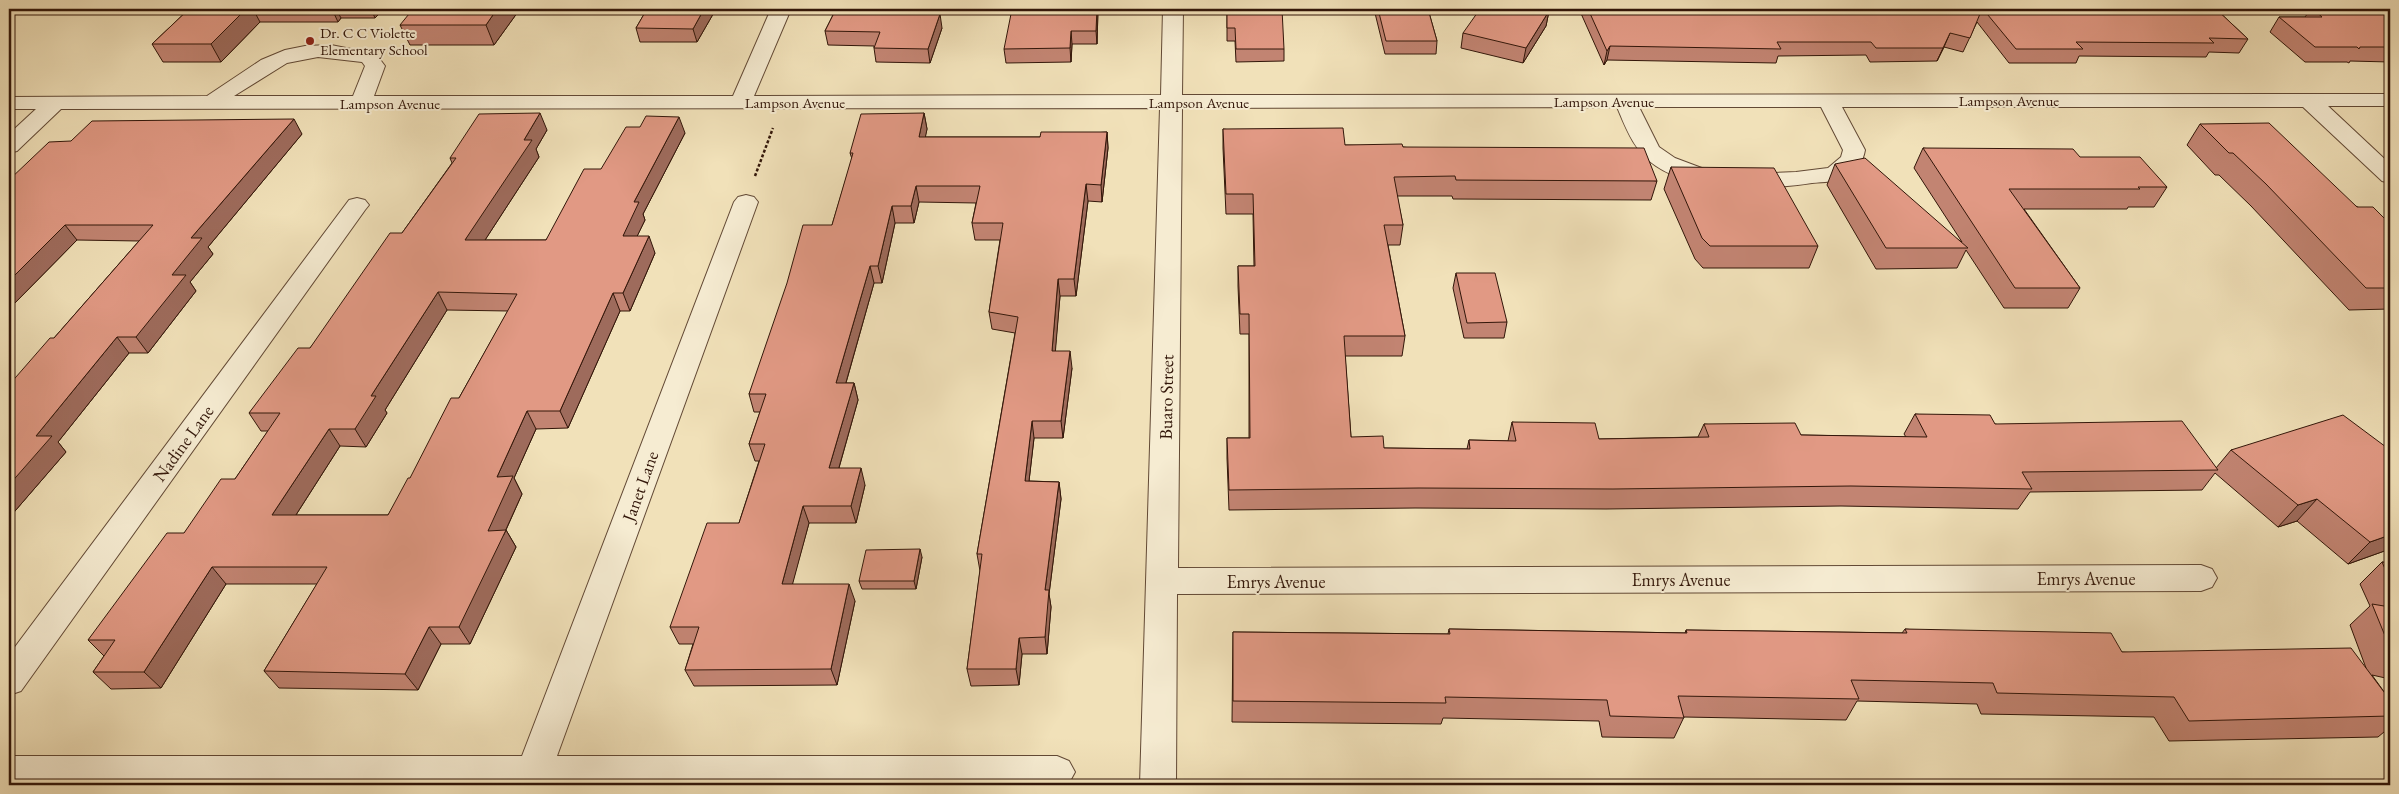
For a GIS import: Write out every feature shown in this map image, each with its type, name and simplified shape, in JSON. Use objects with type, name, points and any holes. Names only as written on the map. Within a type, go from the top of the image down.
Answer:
[{"type":"street","points":[[741,102],[781,9]]},
{"type":"street","name":"Buaro Street","points":[[1158,785],[1174,9]]},
{"type":"street","points":[[211,103],[270,63],[292,55],[334,51],[369,58],[375,66],[361,103]]},
{"type":"street","points":[[2308,100],[2390,176]]},
{"type":"street","name":"Lampson Avenue","points":[[9,103],[2390,100]]},
{"type":"street","points":[[1625,101],[1650,151],[1662,161],[1679,169],[1706,176],[1738,180],[1794,180],[1836,172],[1852,160],[1854,150],[1828,101]]},
{"type":"street","points":[[9,146],[55,103]]},
{"type":"street","name":"Janet Lane","points":[[534,771],[746,202]]},
{"type":"street","name":"Nadine Lane","points":[[9,681],[357,205]]},
{"type":"street","name":"Emrys Avenue","points":[[1162,581],[2201,578]]},
{"type":"street","points":[[9,772],[1057,772]]},
{"type":"path","points":[[746,202],[782,102]]},
{"type":"building","points":[[189,9],[246,9],[211,44],[152,44]]},
{"type":"building","points":[[413,9],[497,9],[486,25],[400,25]]},
{"type":"building","points":[[647,9],[704,9],[693,29],[636,28]]},
{"type":"building","points":[[836,9],[923,9],[921,14],[940,14],[928,49],[874,48],[880,32],[825,31]]},
{"type":"building","points":[[1012,9],[1097,9],[1096,31],[1071,31],[1070,48],[1004,49]]},
{"type":"building","points":[[1227,9],[1282,9],[1284,49],[1236,49],[1235,28],[1227,28]]},
{"type":"building","points":[[1378,9],[1428,9],[1437,41],[1386,41]]},
{"type":"building","points":[[1480,9],[1538,9],[1549,11],[1526,48],[1463,33]]},
{"type":"building","points":[[1588,9],[1982,9],[1970,38],[1950,33],[1943,48],[1876,48],[1871,42],[1777,42],[1781,49],[1610,46],[1607,51]]},
{"type":"building","points":[[1983,9],[2216,9],[2248,39],[2209,38],[2214,43],[2076,42],[2083,49],[2016,49]]},
{"type":"building","points":[[2313,9],[2390,9],[2390,47],[2360,47],[2359,49],[2357,47],[2315,47],[2279,17],[2322,17]]},
{"type":"building","points":[[540,113],[524,140],[532,140],[465,240],[546,240],[584,169],[601,169],[626,127],[640,127],[646,116],[679,117],[634,202],[639,202],[623,236],[649,236],[623,293],[613,293],[560,411],[527,411],[497,477],[513,476],[488,531],[506,530],[459,627],[429,627],[405,674],[264,671],[327,567],[212,567],[144,672],[93,672],[115,640],[88,640],[167,533],[184,533],[221,479],[235,479],[280,413],[249,413],[298,348],[310,348],[390,233],[402,233],[456,158],[450,158],[479,114]],"holes":[[[438,292],[517,294],[459,398],[451,398],[410,478],[408,478],[388,515],[272,515],[329,429],[355,429],[376,396],[371,396]]]},
{"type":"building","points":[[924,113],[919,137],[1040,137],[1041,132],[1107,132],[1101,185],[1086,184],[1074,279],[1058,279],[1052,351],[1070,351],[1061,421],[1032,421],[1025,481],[1059,482],[1045,590],[1049,590],[1045,637],[1019,638],[1016,669],[967,669],[982,554],[977,554],[1018,317],[989,312],[1003,223],[972,223],[980,186],[916,186],[911,206],[892,206],[878,266],[870,266],[836,383],[854,383],[829,468],[861,468],[851,506],[803,506],[782,584],[849,584],[831,669],[685,670],[699,627],[670,627],[707,523],[739,523],[765,444],[749,444],[766,394],[749,394],[787,283],[803,225],[832,225],[853,153],[850,153],[861,114]]},
{"type":"building","points":[[294,119],[191,238],[202,238],[172,275],[186,275],[136,337],[117,337],[36,436],[52,436],[9,485],[9,385],[50,338],[54,338],[153,225],[65,225],[9,281],[9,180],[49,142],[71,141],[92,121]]},
{"type":"building","points":[[2269,123],[2357,207],[2373,207],[2390,224],[2390,288],[2366,288],[2266,184],[2233,153],[2229,153],[2200,124]]},
{"type":"building","points":[[1343,128],[1345,145],[1402,144],[1403,147],[1644,148],[1657,181],[1456,180],[1455,176],[1394,177],[1403,225],[1384,225],[1405,336],[1344,336],[1351,437],[1383,436],[1384,448],[1470,449],[1469,440],[1516,441],[1512,422],[1595,423],[1599,439],[1709,437],[1704,424],[1795,423],[1801,435],[1927,437],[1915,414],[1990,415],[1995,424],[2182,421],[2218,470],[2022,472],[2032,489],[1851,486],[1229,490],[1227,438],[1250,438],[1249,314],[1240,314],[1238,266],[1255,266],[1253,194],[1226,194],[1223,129]]},
{"type":"building","points":[[1923,148],[2073,149],[2080,157],[2140,157],[2167,187],[2138,187],[2140,189],[2009,189],[2080,288],[2015,288]]},
{"type":"building","points":[[1865,158],[1968,248],[1886,248],[1835,164]]},
{"type":"building","points":[[1671,167],[1774,168],[1818,246],[1710,246],[1702,238]]},
{"type":"building","points":[[1456,273],[1495,273],[1507,322],[1467,323]]},
{"type":"building","points":[[2343,415],[2390,450],[2390,535],[2370,542],[2317,499],[2298,505],[2231,450]]},
{"type":"building","points":[[920,549],[914,581],[859,581],[866,550]]},
{"type":"building","points":[[2382,562],[2390,563],[2390,580]]},
{"type":"building","points":[[2372,604],[2390,607],[2390,648]]},
{"type":"building","points":[[1449,629],[1687,633],[1686,630],[1907,633],[1905,629],[2111,633],[2122,652],[2351,648],[2390,700],[2390,716],[2189,721],[2174,697],[1997,693],[1993,683],[1851,680],[1859,699],[1678,696],[1684,718],[1610,716],[1607,700],[1445,697],[1446,703],[1233,701],[1233,632],[1450,634]]},
{"type":"place","name":"Dr. C C Violette Elementary School","points":[[310,41]]}]
